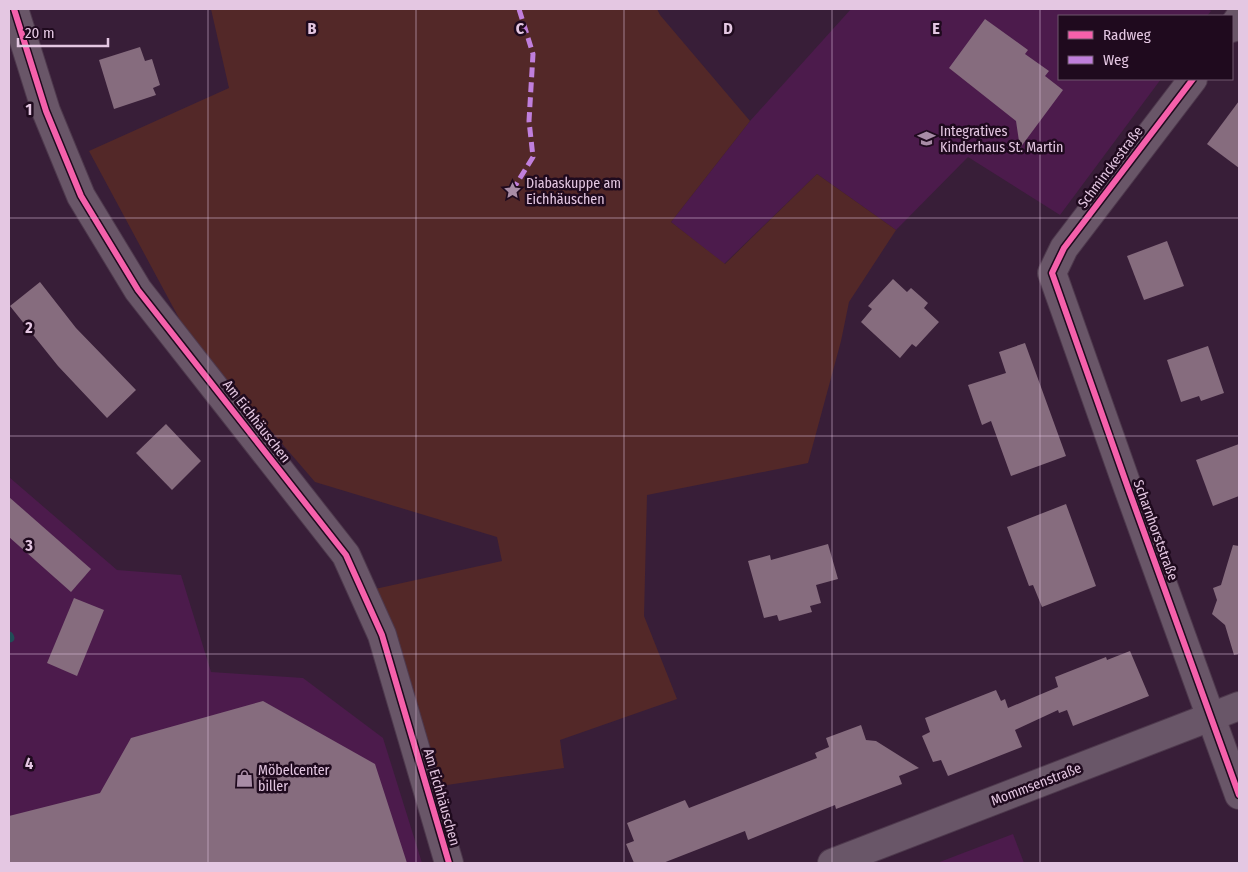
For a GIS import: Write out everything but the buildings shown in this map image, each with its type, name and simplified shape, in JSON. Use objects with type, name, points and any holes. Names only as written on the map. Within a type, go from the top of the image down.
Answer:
[{"type":"street","name":"Am Eichhäuschen","points":[[14,9],[46,111],[81,196],[138,290],[346,555],[382,635],[449,863]]},
{"type":"street","name":"Schminckestraße","points":[[1052,273],[1064,248],[1192,80]]},
{"type":"street","name":"Scharnhorststraße","points":[[1052,273],[1239,795]]},
{"type":"street","name":"Mommsenstraße","points":[[832,863],[1239,706]]},
{"type":"shaded area","points":[[211,9],[657,9],[660,15],[750,121],[671,222],[725,264],[817,174],[896,230],[849,302],[841,341],[808,463],[647,495],[644,616],[677,699],[560,740],[564,768],[440,786],[375,589],[502,561],[497,537],[315,482],[187,333],[89,151],[229,88]]},
{"type":"shaded area","name":"Integratives Kinderhaus St. Martin","points":[[851,9],[1208,9],[1211,11],[1208,15],[1058,15],[1058,80],[1160,80],[1060,215],[968,157],[896,230],[817,174],[724,264],[671,222],[750,121]]},
{"type":"shaded area","points":[[9,477],[117,570],[181,575],[211,672],[303,678],[383,738],[422,863],[9,863]]},
{"type":"shaded area","points":[[1013,834],[1024,863],[937,863]]},
{"type":"marked path","points":[[512,191],[533,157],[529,121],[533,54],[519,9]]},
{"type":"cycle path","points":[[14,9],[46,111],[81,196],[138,290],[346,555],[382,635],[449,863]]},
{"type":"cycle path","points":[[1192,80],[1064,248],[1052,273],[1239,795]]},
{"type":"place","name":"Integratives Kinderhaus St. Martin","points":[[926,139]]},
{"type":"place","name":"Diabaskuppe am Eichhäuschen","points":[[512,191]]},
{"type":"place","name":"Möbelcenter biller","points":[[244,778]]}]
